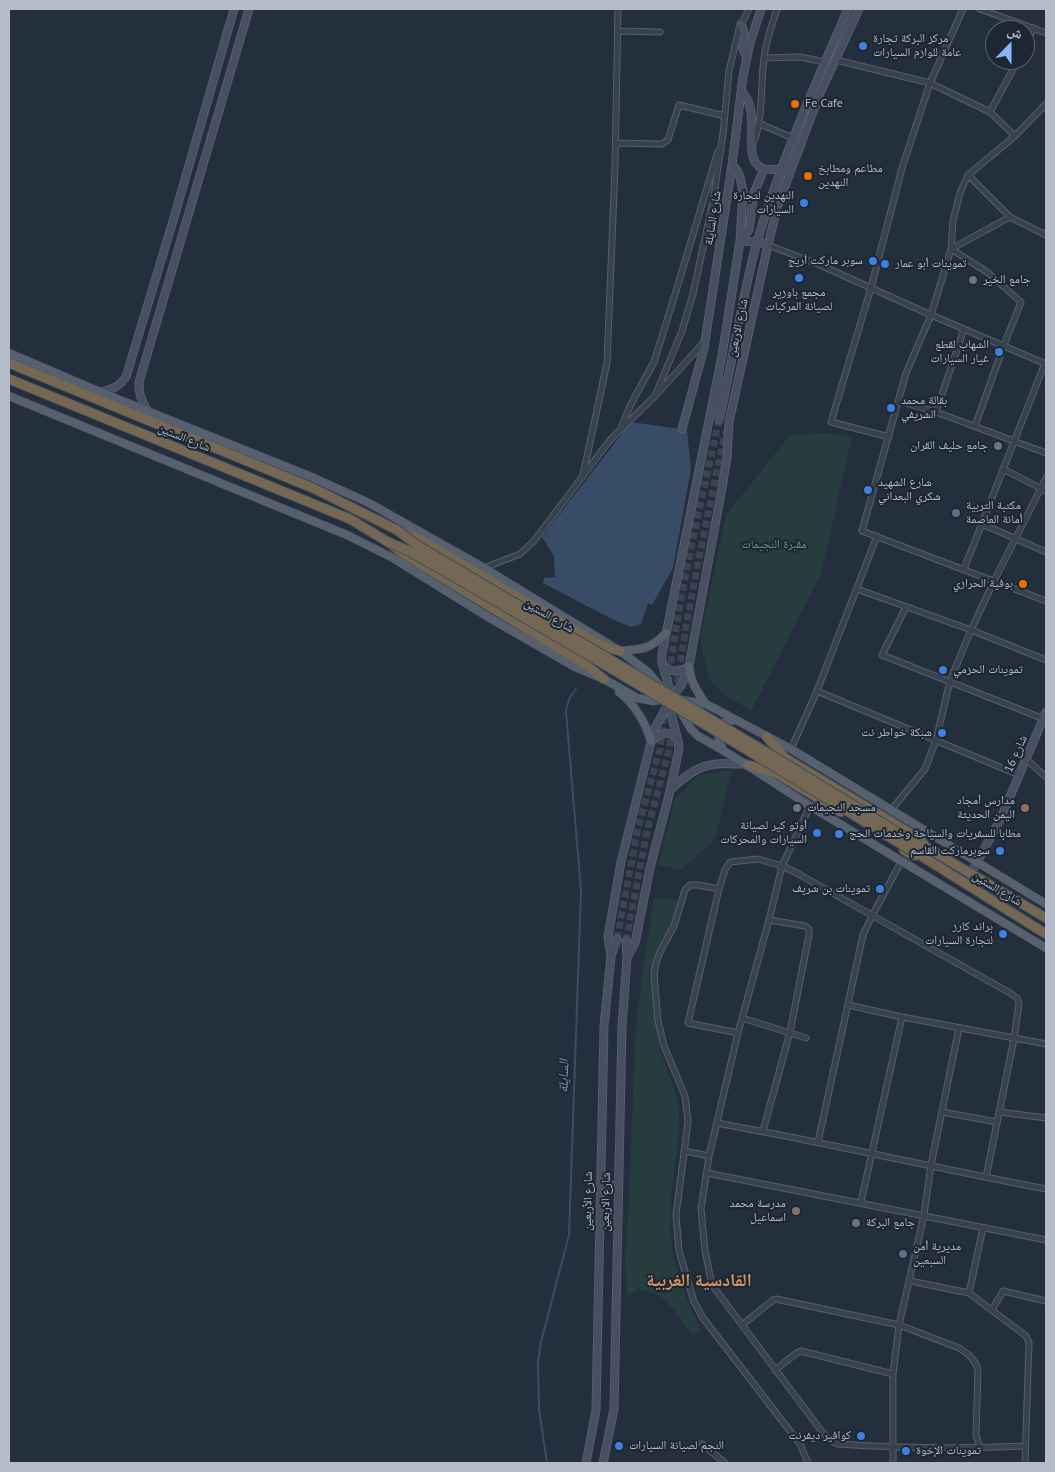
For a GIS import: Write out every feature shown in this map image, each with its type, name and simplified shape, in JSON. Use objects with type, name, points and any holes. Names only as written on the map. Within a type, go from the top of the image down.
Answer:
[{"type":"highway","name":"شارع الستين","points":[[9,363],[315,489],[397,530],[417,545],[783,762],[919,849],[964,884],[1046,934]]},
{"type":"highway","name":"شارع الستين","points":[[9,379],[350,519],[388,542],[409,551],[559,636],[770,763],[919,849],[971,873],[1046,918]]},
{"type":"highway","points":[[397,530],[419,540],[593,641],[620,651]]},
{"type":"highway","points":[[388,542],[405,555],[582,662],[604,679]]},
{"type":"highway","points":[[748,764],[776,773],[912,855],[919,849],[920,839],[785,758],[767,737]]},
{"type":"main road","points":[[100,392],[119,386],[126,377],[234,9]]},
{"type":"main road","points":[[148,411],[141,401],[139,382],[248,9]]},
{"type":"main road","name":"شارع السايلة","points":[[682,429],[706,341],[747,57],[761,9]]},
{"type":"main road","name":"شارع الاربعين","points":[[722,356],[718,405],[719,420],[740,314],[757,242],[793,138],[848,9]]},
{"type":"main road","name":"شارع الاربعين","points":[[611,956],[608,937],[621,862],[651,741],[658,721],[682,684],[688,666],[722,488],[727,457],[729,422],[778,205],[820,93],[859,9]]},
{"type":"main road","points":[[741,24],[744,29],[742,50],[747,57]]},
{"type":"main road","points":[[813,90],[820,93]]},
{"type":"main road","points":[[742,92],[747,98],[752,111],[751,156],[754,162],[764,169],[781,169]]},
{"type":"main road","points":[[627,958],[635,943],[650,868],[679,749],[671,714],[671,699],[662,663],[662,654],[722,356],[740,241],[743,192],[740,177],[732,165]]},
{"type":"main road","points":[[740,241],[749,230],[754,193],[764,169]]},
{"type":"main road","points":[[173,221],[187,221]]},
{"type":"main road","points":[[740,241],[768,245]]},
{"type":"main road","name":"شارع الستين","points":[[9,353],[100,392],[314,478],[369,503],[484,568],[620,651],[648,672],[671,699],[691,729],[698,736],[748,764],[810,806],[1046,948]]},
{"type":"main road","points":[[9,396],[348,535],[393,558],[488,617],[575,667],[604,679],[632,696],[653,701],[671,699],[706,704]]},
{"type":"main road","points":[[604,679],[617,679],[622,675],[625,669],[625,662],[620,651],[648,647],[666,633]]},
{"type":"main road","points":[[662,663],[677,672],[688,666],[691,681],[706,704]]},
{"type":"main road","points":[[604,679],[637,710],[646,724],[651,741],[659,734],[668,733],[676,737],[678,741]]},
{"type":"main road","name":"شارع الستين","points":[[706,704],[791,749],[1046,904]]},
{"type":"main road","name":"شارع 16","points":[[964,884],[1000,820],[1045,716]]},
{"type":"main road","points":[[723,750],[718,737],[719,727],[726,721],[734,720]]},
{"type":"main road","points":[[670,791],[696,769],[707,765],[748,764]]},
{"type":"main road","name":"شارع الأربعين","points":[[586,1463],[596,1410],[604,1026],[611,956],[617,939]]},
{"type":"main road","name":"شارع الاربعين","points":[[603,1463],[614,1409],[622,1026],[627,958],[626,941]]},
{"type":"main road","points":[[600,1185],[618,1185]]},
{"type":"street","points":[[583,475],[608,363],[618,9]]},
{"type":"street","points":[[655,396],[679,337],[693,294],[713,201],[723,134],[729,71],[737,35],[749,9]]},
{"type":"street","points":[[751,149],[760,124],[764,58],[777,9]]},
{"type":"street","points":[[889,437],[831,422],[871,288],[902,168],[930,82],[963,9]]},
{"type":"street","points":[[980,9],[1011,20]]},
{"type":"street","points":[[618,31],[660,32]]},
{"type":"street","points":[[764,58],[800,57],[825,62]]},
{"type":"street","points":[[836,60],[930,82],[990,112],[1015,136]]},
{"type":"street","points":[[990,112],[1013,70]]},
{"type":"street","points":[[1046,104],[1015,136],[968,175],[960,193],[953,221],[951,249],[931,315],[906,373],[862,530],[1046,601]]},
{"type":"street","points":[[615,143],[662,144],[668,140],[672,131],[679,105],[724,116]]},
{"type":"street","points":[[760,124],[793,138]]},
{"type":"street","points":[[620,431],[631,404],[654,362],[678,288],[723,134]]},
{"type":"street","points":[[968,175],[1010,217],[1046,235]]},
{"type":"street","points":[[951,249],[1010,217]]},
{"type":"street","points":[[768,245],[820,265],[1046,364],[964,569]]},
{"type":"street","points":[[951,249],[987,272],[1021,302],[975,426]]},
{"type":"street","points":[[936,412],[964,329]]},
{"type":"street","points":[[484,568],[520,554],[534,541],[610,440],[655,396],[706,341]]},
{"type":"street","points":[[899,401],[936,412],[1046,453]]},
{"type":"street","points":[[1004,469],[1044,490]]},
{"type":"street","points":[[891,810],[924,769],[936,740],[950,682],[971,630],[994,581],[1044,490],[1046,478]]},
{"type":"street","points":[[982,524],[1046,552]]},
{"type":"street","points":[[791,749],[817,690],[877,536]]},
{"type":"street","points":[[857,589],[971,630],[1046,660]]},
{"type":"street","points":[[906,607],[882,655],[1045,716]]},
{"type":"street","points":[[817,690],[1019,775]]},
{"type":"street","points":[[1026,759],[1046,777]]},
{"type":"street","points":[[810,806],[782,866],[738,1033],[709,1156],[701,1209],[705,1251],[712,1285],[830,1440],[838,1444],[894,1448],[1025,1446]]},
{"type":"street","points":[[738,1033],[688,1023],[725,870],[730,862],[758,859],[795,872],[1017,998],[1019,1004],[1014,1039],[986,1177]]},
{"type":"street","points":[[818,1142],[863,935],[902,860]]},
{"type":"street","points":[[719,889],[698,884],[690,885],[685,890],[674,926],[660,952],[655,969],[658,1021],[664,1046],[684,1096],[688,1122],[676,1216],[679,1251],[694,1302],[703,1318],[800,1444],[808,1463]]},
{"type":"street","points":[[763,1131],[790,1032],[810,935],[810,929],[805,926],[769,920]]},
{"type":"street","points":[[848,1006],[1046,1044]]},
{"type":"street","points":[[861,1202],[902,1017]]},
{"type":"street","points":[[742,1018],[806,1038]]},
{"type":"street","points":[[893,1463],[893,1374],[899,1325],[924,1215],[931,1165],[958,1028]]},
{"type":"street","points":[[942,1112],[997,1122]]},
{"type":"street","points":[[999,1112],[1046,1118]]},
{"type":"street","points":[[717,1123],[1046,1189]]},
{"type":"street","points":[[684,1151],[709,1156]]},
{"type":"street","points":[[707,1172],[1046,1240]]},
{"type":"street","points":[[969,1293],[983,1228]]},
{"type":"street","points":[[910,1281],[969,1293],[1026,1336],[1029,1343],[1025,1463]]},
{"type":"street","points":[[992,1310],[1003,1291],[1046,1300]]},
{"type":"street","points":[[742,1325],[773,1300],[776,1300],[899,1325],[958,1348],[969,1355],[976,1364],[978,1371],[976,1435],[980,1448]]},
{"type":"street","points":[[775,1370],[801,1351],[893,1374]]},
{"type":"street","points":[[702,1444],[725,1463]]},
{"type":"green space","name":"مقبرة النجيمات","points":[[828,433],[852,437],[821,574],[751,711],[727,696],[709,680],[700,639],[726,515],[790,435]]},
{"type":"green space","points":[[732,770],[715,839],[681,870],[658,865],[675,799],[699,775]]},
{"type":"green space","points":[[654,898],[680,900],[652,967],[653,1005],[660,1050],[677,1097],[679,1113],[678,1146],[671,1194],[670,1233],[673,1254],[686,1297],[701,1330],[692,1335],[670,1306],[657,1295],[638,1289],[627,1297],[625,1260],[635,1041],[642,975]]},
{"type":"water","points":[[631,422],[687,430],[691,469],[673,568],[652,605],[648,603],[641,624],[631,627],[543,583],[544,578],[555,577],[554,556],[542,537]]},
{"type":"waterway","name":"السايلة","points":[[547,1463],[539,1409],[538,1363],[541,1342],[569,1235],[581,890],[566,712],[569,700],[576,689]]},
{"type":"tunnel","points":[[668,684],[684,584],[719,420]]},
{"type":"tunnel","points":[[676,693],[693,590],[726,431]]},
{"type":"tunnel","points":[[617,939],[638,828],[660,749],[664,712]]},
{"type":"tunnel","points":[[626,941],[647,831],[669,750],[673,721]]},
{"type":"place","name":"مركز البركة تجارة عامة للوازم السيارات","points":[[863,46]]},
{"type":"place","name":"Fe Cafe","points":[[795,104]]},
{"type":"place","name":"مطاعم ومطابخ النهدين","points":[[808,176]]},
{"type":"place","name":"النهدين لتجارة السيارات","points":[[804,203]]},
{"type":"place","name":"سوبر ماركت أريج","points":[[873,261]]},
{"type":"place","name":"تموينات أبو عمار","points":[[885,264]]},
{"type":"place","name":"مجمع باوزير لصيانة المركبات","points":[[799,278]]},
{"type":"place","name":"جامع الخير","points":[[973,280]]},
{"type":"place","name":"الشهاب لقطع غيار السيارات","points":[[999,352]]},
{"type":"place","name":"بقالة محمد الشريفي","points":[[891,408]]},
{"type":"place","name":"جامع حليف القران","points":[[998,446]]},
{"type":"place","name":"شارع الشهيد شكري البعداني","points":[[868,490]]},
{"type":"place","name":"مكتبة التربية أمانة العاصمة","points":[[956,513]]},
{"type":"place","name":"بوفية الحرازي","points":[[1023,584]]},
{"type":"place","name":"تموينات الحزمي","points":[[943,670]]},
{"type":"place","name":"شبكة خواطر نت","points":[[942,733]]},
{"type":"place","name":"مسجد النجيمات","points":[[797,808]]},
{"type":"place","name":"مدارس أمجاد اليمن الحديثة","points":[[1025,808]]},
{"type":"place","name":"أوتو كير لصيانة السيارات والمحركات","points":[[817,833]]},
{"type":"place","name":"مطابا للسفريات والسياحة وخدمات الحج","points":[[839,834]]},
{"type":"place","name":"سوبرمارکت القاسم","points":[[1000,851]]},
{"type":"place","name":"تموينات بن شريف","points":[[880,889]]},
{"type":"place","name":"براند كارز لتجارة السيارات","points":[[1003,934]]},
{"type":"place","name":"مدرسة محمد اسماعيل","points":[[796,1211]]},
{"type":"place","name":"جامع البركة","points":[[856,1223]]},
{"type":"place","name":"مديرية أمن السبعين","points":[[903,1254]]},
{"type":"place","name":"كوافير ديفرنت","points":[[861,1436]]},
{"type":"place","name":"النجم لصيانة السيارات","points":[[619,1446]]},
{"type":"place","name":"تموينات الإخوة","points":[[906,1451]]},
{"type":"district","name":"القادسية الغربية","points":[[699,1281]]}]
